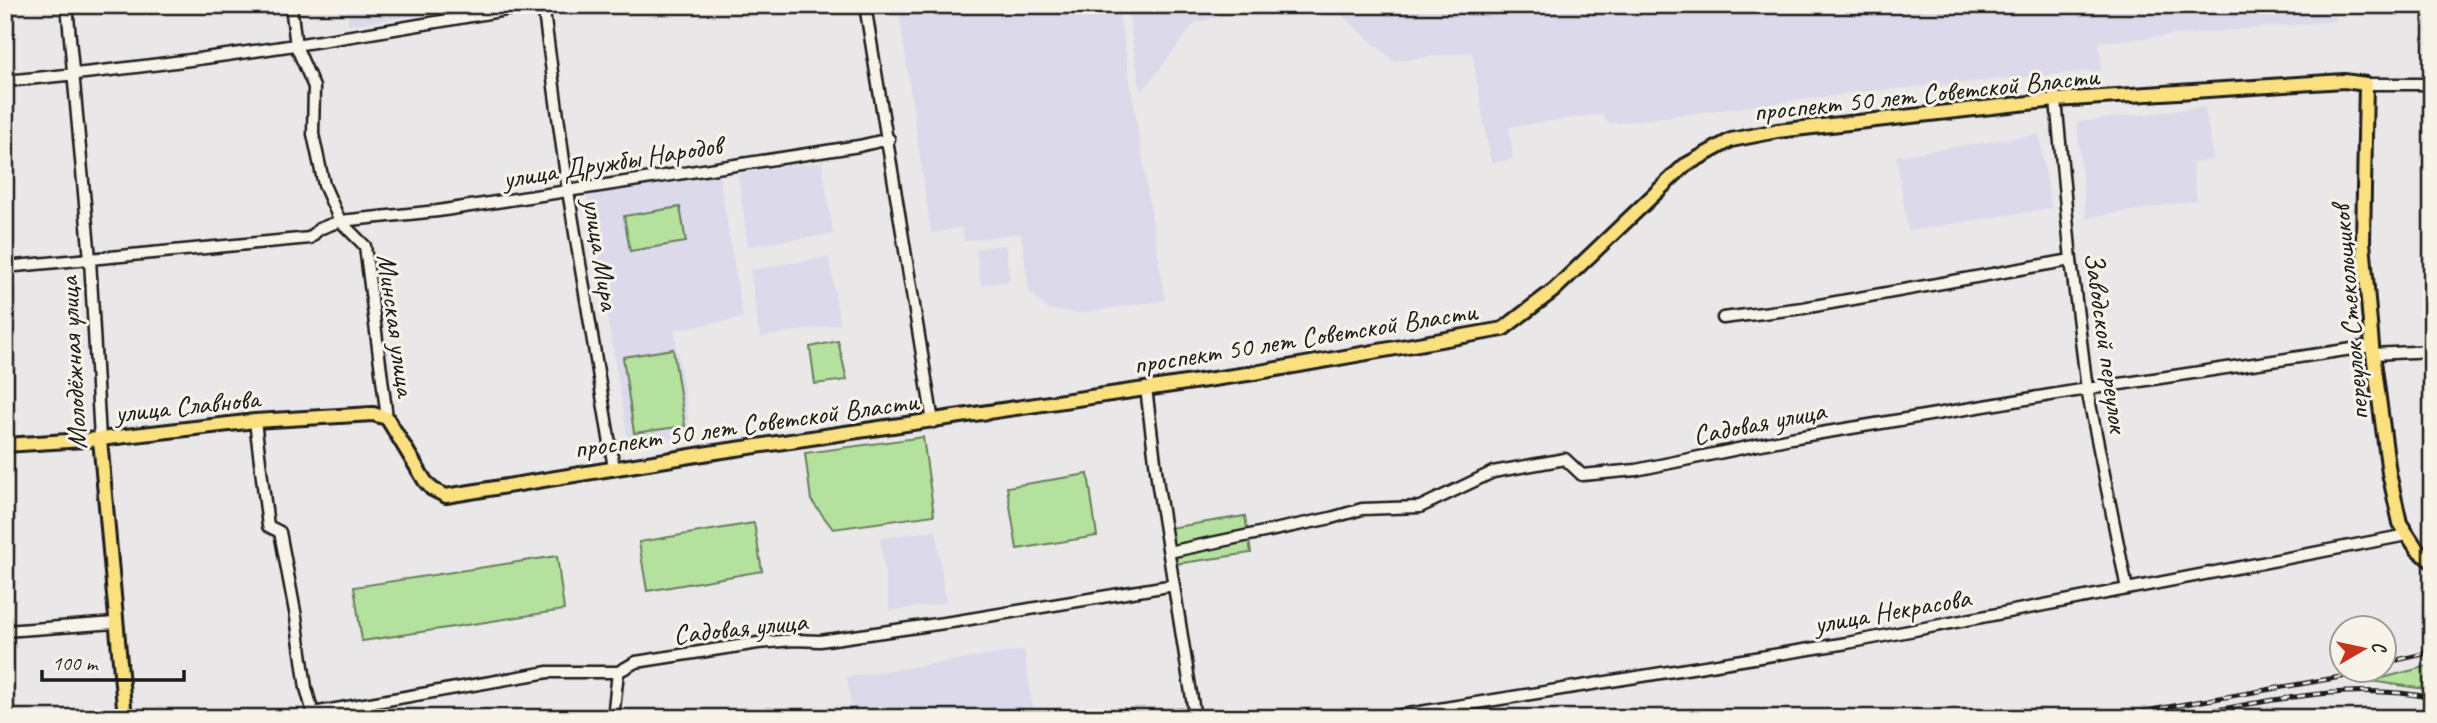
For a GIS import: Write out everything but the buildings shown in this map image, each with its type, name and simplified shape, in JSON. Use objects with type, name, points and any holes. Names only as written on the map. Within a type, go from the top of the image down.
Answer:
[{"type":"main road","name":"проспект 50 лет Советской Власти","points":[[387,418],[425,481],[432,489],[446,496],[614,468],[1266,371],[1503,329],[1553,290],[1684,166],[1731,140],[1777,131],[2056,100],[2344,81],[2366,84]]},
{"type":"main road","name":"переулок Стекольщиков","points":[[2366,84],[2362,242],[2372,350],[2389,473],[2400,523],[2407,535]]},
{"type":"main road","name":"улица Славнова","points":[[5,445],[100,439],[255,421],[373,414],[387,418]]},
{"type":"main road","name":"Молодёжная улица","points":[[100,439],[125,718]]},
{"type":"main road","points":[[2407,535],[2432,562]]},
{"type":"street","name":"Молодёжная улица","points":[[67,5],[90,259],[100,439]]},
{"type":"street","name":"Минская улица","points":[[291,5],[296,46],[314,87],[313,134],[324,185],[340,221],[365,246],[387,418]]},
{"type":"street","points":[[5,81],[296,46],[534,5]]},
{"type":"street","name":"улица Мира","points":[[543,5],[568,191],[614,468]]},
{"type":"street","points":[[865,5],[889,139],[933,422]]},
{"type":"street","name":"проспект 50 лет Советской Власти","points":[[2366,84],[2432,84]]},
{"type":"street","name":"Заводской переулок","points":[[2056,100],[2071,260],[2087,389],[2127,589]]},
{"type":"street","name":"улица Дружбы Народов","points":[[340,221],[438,211],[859,146],[889,139]]},
{"type":"street","points":[[5,267],[310,238],[318,229],[340,221]]},
{"type":"street","points":[[1723,318],[1803,308],[2071,260]]},
{"type":"street","name":"Садовая улица","points":[[1169,552],[1362,509],[1420,507],[1493,472],[1565,459],[1582,475],[1636,470],[1791,438],[2087,389],[2372,350],[2432,351]]},
{"type":"street","points":[[1146,388],[1195,718]]},
{"type":"street","name":"Садовая улица","points":[[255,421],[268,526],[280,532],[306,688],[313,713],[548,672],[618,672],[636,662],[758,643],[820,641],[1174,585]]},
{"type":"street","name":"улица Некрасова","points":[[1383,718],[1847,643],[2407,535]]},
{"type":"street","points":[[5,631],[115,623]]},
{"type":"street","points":[[613,718],[618,672]]},
{"type":"shaded area","points":[[346,5],[488,5],[349,25]]},
{"type":"shaded area","points":[[898,5],[1118,5],[1165,300],[1079,313],[1049,310],[1029,291],[1021,233],[964,241],[962,227],[931,233]]},
{"type":"shaded area","points":[[1127,5],[1294,5],[1254,16],[1251,8],[1195,23],[1141,93]]},
{"type":"shaded area","points":[[1331,5],[2334,5],[2336,21],[2099,42],[2102,70],[1861,92],[1609,124],[1602,114],[1509,127],[1513,159],[1491,163],[1472,52],[1393,61]]},
{"type":"shaded area","points":[[2205,107],[2213,159],[2192,163],[2197,200],[2086,218],[2077,122]]},
{"type":"shaded area","points":[[2039,134],[2051,208],[1908,231],[1896,156]]},
{"type":"shaded area","points":[[822,162],[833,234],[748,246],[738,173]]},
{"type":"shaded area","points":[[718,169],[743,318],[674,330],[691,435],[629,445],[586,191]]},
{"type":"shaded area","points":[[1005,245],[1010,281],[981,285],[976,249]]},
{"type":"shaded area","points":[[829,257],[840,324],[760,337],[750,270]]},
{"type":"shaded area","points":[[936,530],[946,603],[890,611],[880,538]]},
{"type":"shaded area","points":[[1024,650],[1034,718],[853,718],[847,677]]},
{"type":"green space","points":[[680,207],[686,242],[630,251],[624,216]]},
{"type":"green space","points":[[838,341],[847,380],[815,384],[810,347]]},
{"type":"green space","points":[[673,349],[685,426],[634,433],[623,357]]},
{"type":"green space","points":[[923,437],[934,515],[833,529],[811,500],[805,453]]},
{"type":"green space","points":[[1088,474],[1097,536],[1017,549],[1007,487]]},
{"type":"green space","points":[[1245,516],[1251,553],[1175,564],[1169,528]]},
{"type":"green space","points":[[754,523],[762,571],[647,591],[639,542]]},
{"type":"green space","points":[[557,556],[564,610],[362,641],[354,587]]},
{"type":"green space","points":[[2432,665],[2432,690],[2391,684],[2398,684],[2398,674]]},
{"type":"railway","points":[[2398,660],[2432,652]]},
{"type":"railway","points":[[2145,711],[2328,679]]},
{"type":"railway","points":[[2171,718],[2334,693],[2400,693],[2432,698]]}]
